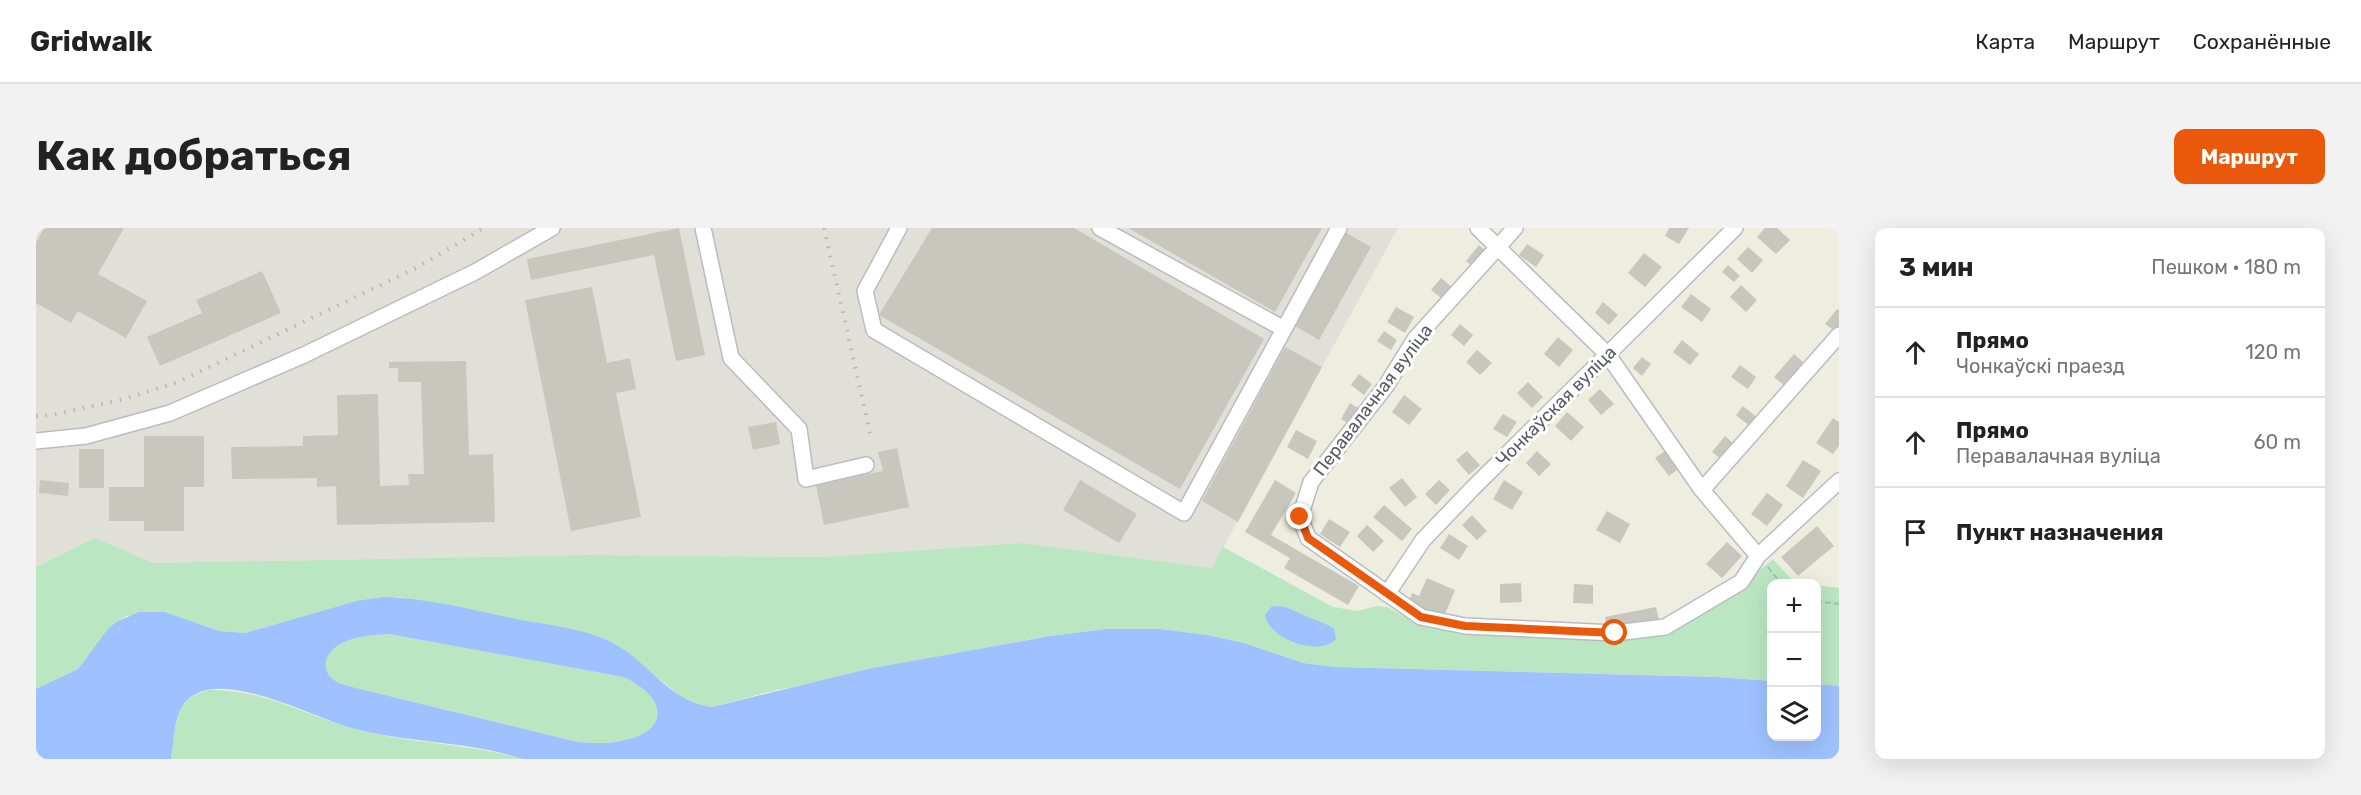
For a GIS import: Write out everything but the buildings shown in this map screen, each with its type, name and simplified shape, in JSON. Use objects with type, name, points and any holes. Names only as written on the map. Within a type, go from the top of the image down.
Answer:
[{"type":"street","points":[[36,441],[86,436],[170,412],[304,355],[475,272],[552,228]]},
{"type":"street","points":[[703,228],[731,358],[799,429],[806,479],[866,465]]},
{"type":"street","points":[[899,228],[865,291],[874,330],[1184,513],[1339,228]]},
{"type":"street","points":[[1100,228],[1284,329]]},
{"type":"street","points":[[1478,228],[1608,355],[1702,490],[1758,556]]},
{"type":"street","name":"Перавалачная вуліца","points":[[1515,228],[1415,339],[1386,386],[1311,482],[1300,517],[1308,538],[1421,617],[1465,626],[1615,633],[1665,627],[1741,582],[1758,556],[1839,481]]},
{"type":"street","name":"Чонкаўская вуліца","points":[[1387,594],[1423,540],[1735,228]]},
{"type":"street","points":[[1702,490],[1839,335]]},
{"type":"path","points":[[1758,556],[1777,579]]},
{"type":"path","points":[[1821,602],[1839,604]]},
{"type":"shaded area","points":[[36,228],[1398,228],[1212,568],[1022,543],[823,557],[590,555],[153,563],[95,539],[36,567]]},
{"type":"green space","points":[[95,538],[153,563],[590,555],[823,557],[1022,543],[1212,568],[1223,547],[1333,607],[1358,611],[1377,606],[1387,607],[1409,619],[1427,624],[1659,626],[1736,590],[1773,559],[1791,579],[1767,579],[1767,681],[1717,677],[1335,667],[1303,663],[1244,643],[1207,635],[1160,629],[1106,629],[1050,636],[950,654],[768,692],[712,707],[683,698],[615,644],[587,633],[399,597],[356,601],[245,633],[219,631],[165,612],[126,616],[107,630],[78,669],[36,689],[36,567]]},
{"type":"green space","points":[[1821,586],[1839,588],[1839,686],[1821,684]]},
{"type":"green space","points":[[389,634],[623,677],[637,685],[655,703],[658,712],[656,721],[649,729],[637,736],[620,741],[578,742],[344,685],[330,677],[326,666],[327,659],[335,648],[353,639]]},
{"type":"green space","points":[[209,690],[247,693],[337,724],[375,734],[481,750],[522,759],[171,759],[175,726],[181,708],[196,695]]},
{"type":"water","points":[[384,597],[450,605],[566,628],[602,638],[626,651],[683,698],[712,707],[868,669],[1050,636],[1106,629],[1160,629],[1207,635],[1244,643],[1303,663],[1335,667],[1717,677],[1767,681],[1767,741],[1821,741],[1821,684],[1839,686],[1839,759],[522,759],[460,745],[375,734],[338,724],[256,694],[217,689],[200,692],[184,704],[176,721],[171,759],[36,759],[36,689],[78,669],[107,630],[116,622],[139,612],[165,612],[219,631],[245,633],[356,601]],"holes":[[[389,634],[623,677],[637,685],[655,703],[658,712],[656,721],[649,729],[637,736],[615,742],[594,743],[578,742],[344,685],[330,677],[326,666],[330,654],[342,643],[359,637]]]},
{"type":"water","points":[[1272,606],[1285,607],[1330,626],[1334,629],[1336,639],[1329,644],[1308,646],[1285,638],[1269,624],[1265,615]]},
{"type":"railway","points":[[36,416],[53,415],[124,399],[178,382],[414,269],[484,228]]},
{"type":"railway","points":[[824,228],[870,433]]},
{"type":"route","points":[[1300,517],[1308,538],[1421,617],[1465,626],[1615,633]]}]
